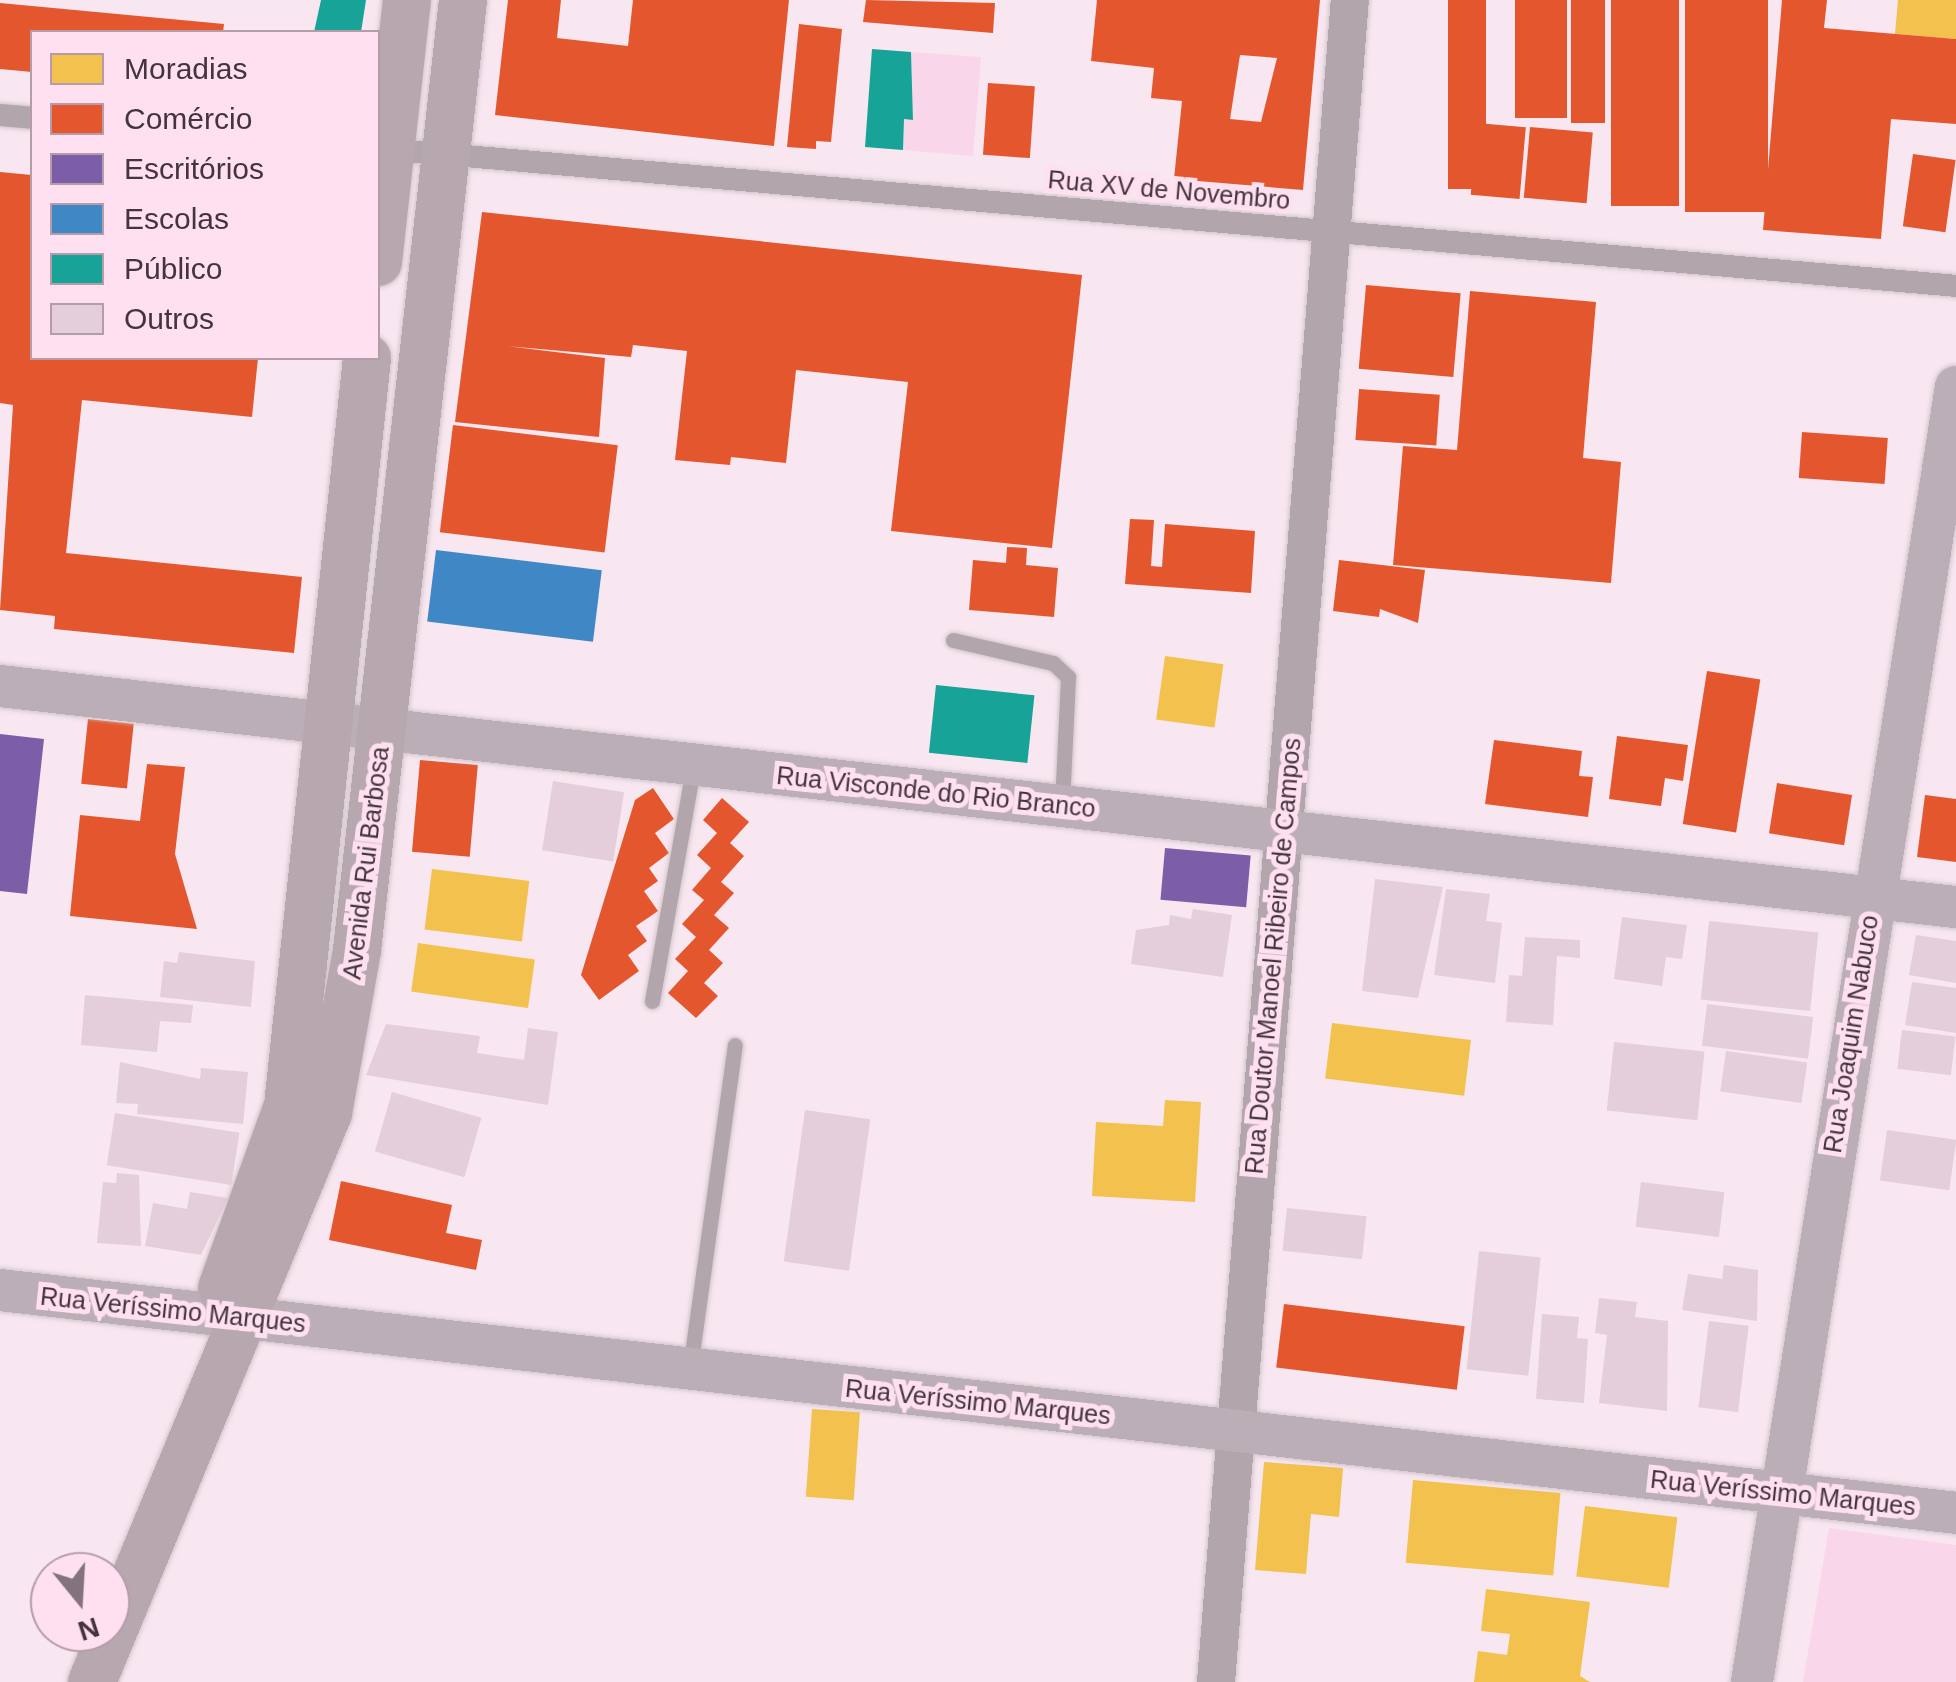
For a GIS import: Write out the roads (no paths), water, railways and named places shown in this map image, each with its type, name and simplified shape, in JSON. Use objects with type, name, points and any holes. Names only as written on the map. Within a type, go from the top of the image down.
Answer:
[{"type":"main road","points":[[380,224],[384,149],[407,0]]},
{"type":"main road","name":"Avenida Rui Barbosa","points":[[114,1552],[328,1113],[382,730],[463,0]]},
{"type":"main road","name":"Avenida Rui Barbosa","points":[[92,1682],[228,1316],[288,1106],[366,360]]},
{"type":"main road","name":"Rua Joaquim Nabuco","points":[[1752,1682],[1872,898],[1956,387]]},
{"type":"main road","name":"Rua Visconde do Rio Branco","points":[[0,686],[1956,907]]},
{"type":"main road","name":"Rua Veríssimo Marques","points":[[0,1290],[1956,1513]]},
{"type":"main road","points":[[57,1682],[70,1652]]},
{"type":"street","name":"Rua Doutor Manoel Ribeiro de Campos","points":[[1216,1682],[1350,0]]},
{"type":"street","points":[[0,115],[30,118]]},
{"type":"street","name":"Rua XV de Novembro","points":[[384,149],[1956,286]]},
{"type":"street","points":[[1116,237],[1119,213]]},
{"type":"lane","points":[[952,640],[1053,663],[1068,677],[1062,806]]},
{"type":"lane","points":[[652,1001],[694,765]]},
{"type":"lane","points":[[690,1369],[735,1045]]}]
